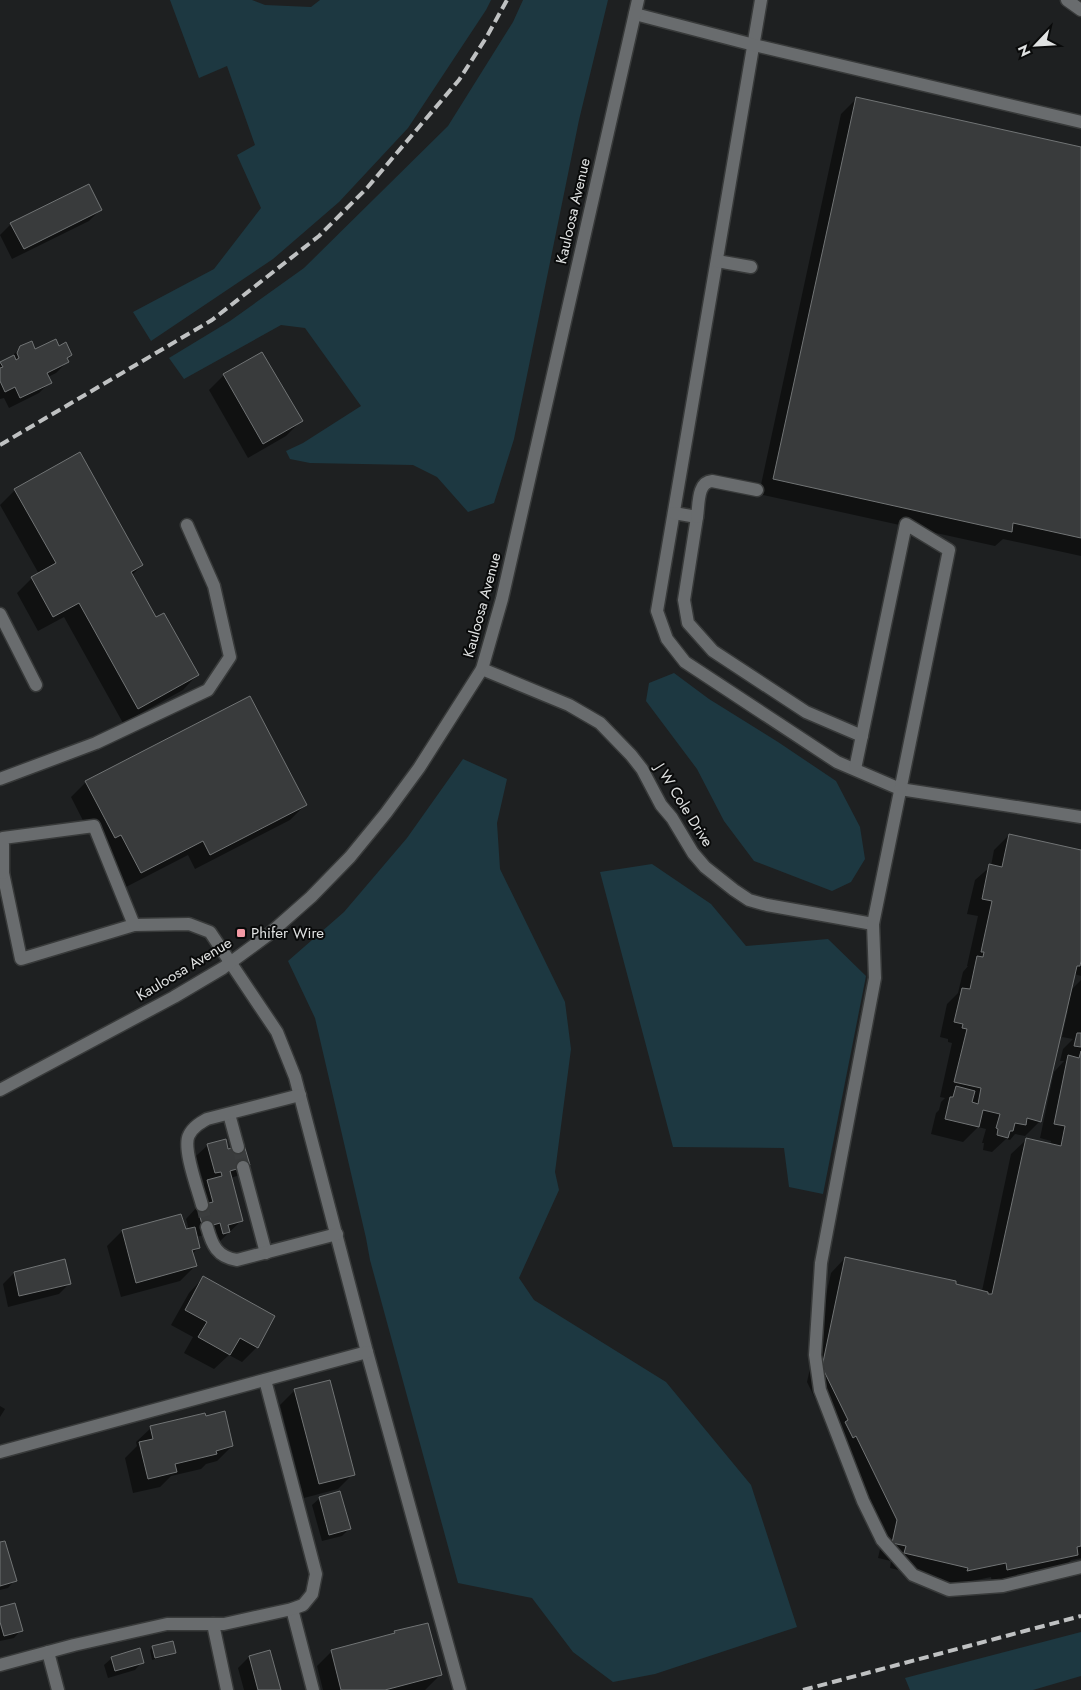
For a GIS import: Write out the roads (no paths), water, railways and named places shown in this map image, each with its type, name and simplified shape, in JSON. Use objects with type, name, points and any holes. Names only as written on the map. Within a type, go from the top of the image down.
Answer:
[{"type":"street","name":"Kauloosa Avenue","points":[[0,1090],[174,997],[231,961],[268,934],[311,897],[350,857],[386,814],[419,768],[482,669],[504,590],[638,0]]},
{"type":"street","points":[[761,0],[657,611],[667,639],[685,662],[837,762],[900,788],[1081,817]]},
{"type":"street","points":[[1067,0],[1081,10]]},
{"type":"street","points":[[634,14],[1081,122]]},
{"type":"street","points":[[717,261],[751,267]]},
{"type":"street","points":[[757,490],[712,481],[706,481],[702,486],[684,600],[688,622],[713,651],[806,712],[862,736]]},
{"type":"street","points":[[674,513],[698,517]]},
{"type":"street","points":[[855,769],[906,524],[949,550],[873,924],[876,978],[821,1263],[815,1355],[820,1390],[863,1501],[882,1540],[913,1575],[949,1590],[1003,1586],[1081,1567]]},
{"type":"street","points":[[0,779],[96,743],[208,690],[230,657],[214,586],[187,525]]},
{"type":"street","points":[[0,614],[36,685]]},
{"type":"street","name":"J W Cole Drive","points":[[482,669],[569,705],[600,723],[631,755],[642,770],[661,805],[672,818],[693,853],[705,867],[749,900],[873,924]]},
{"type":"street","points":[[134,925],[94,826],[2,838],[1,873],[21,959],[134,925],[189,924],[210,932],[277,1032],[295,1077],[367,1352],[460,1690]]},
{"type":"street","points":[[202,1205],[187,1147],[188,1136],[197,1125],[207,1119],[300,1096]]},
{"type":"street","points":[[229,1114],[238,1147]]},
{"type":"street","points":[[243,1167],[266,1253]]},
{"type":"street","points":[[207,1227],[216,1250],[227,1259],[237,1260],[337,1234]]},
{"type":"street","points":[[0,1452],[367,1352]]},
{"type":"street","points":[[0,1665],[167,1624],[224,1624],[303,1605],[312,1594],[316,1574],[265,1380]]},
{"type":"street","points":[[292,1609],[314,1690]]},
{"type":"street","points":[[214,1624],[227,1690]]},
{"type":"street","points":[[48,1652],[58,1690]]},
{"type":"tunnel","points":[[238,1147],[243,1167]]},
{"type":"tunnel","points":[[202,1205],[207,1227]]},
{"type":"railway","points":[[0,445],[212,320],[319,236],[367,188],[459,80],[486,38],[507,0]]},
{"type":"railway","points":[[803,1690],[1081,1616]]},
{"type":"place","name":"Phifer Wire","points":[[241,933]]}]
